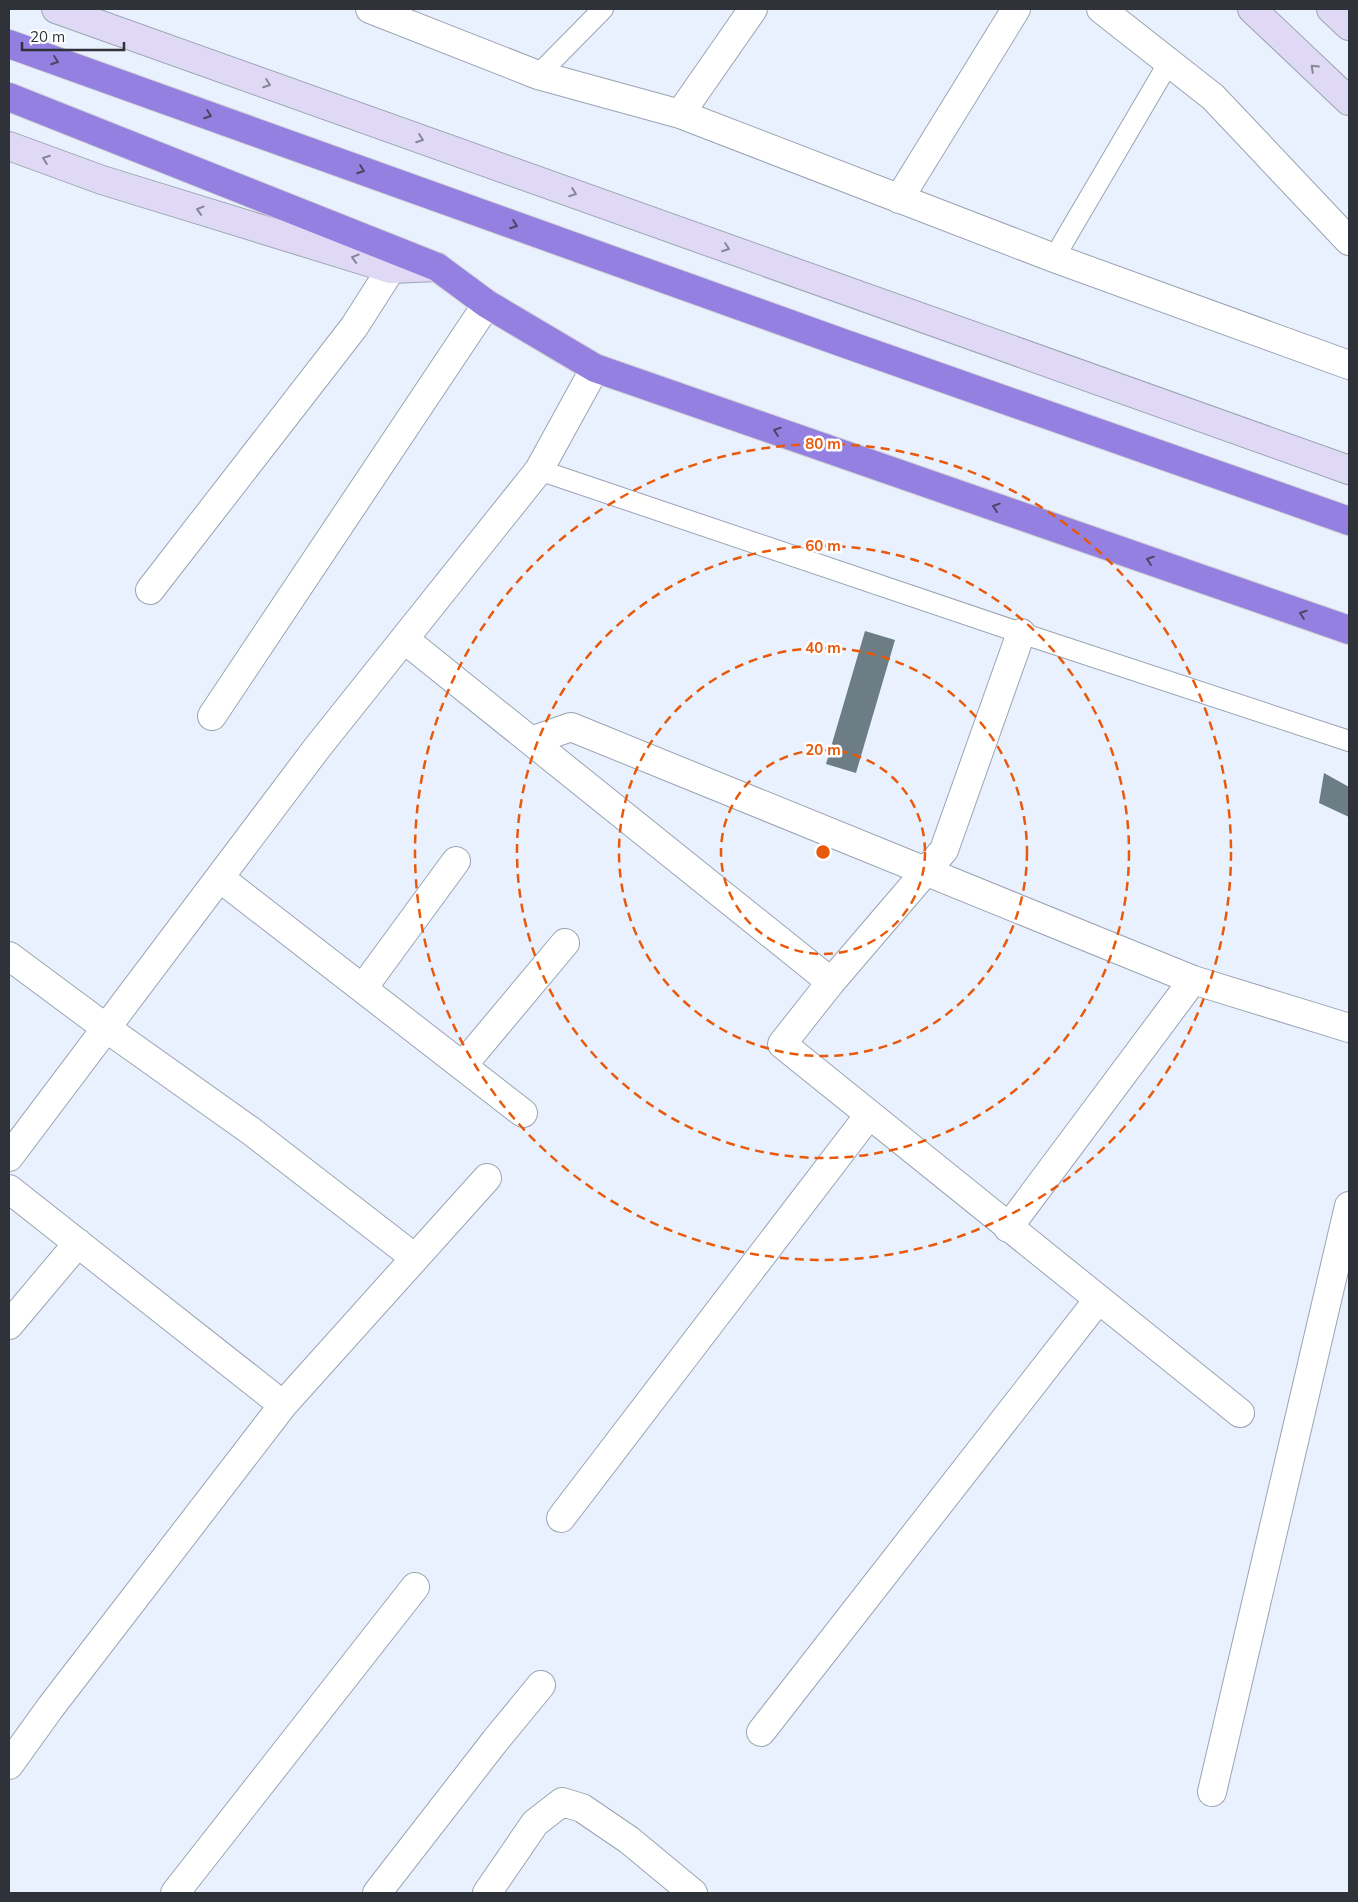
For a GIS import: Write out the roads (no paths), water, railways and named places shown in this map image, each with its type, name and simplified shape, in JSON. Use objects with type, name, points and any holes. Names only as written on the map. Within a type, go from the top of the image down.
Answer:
[{"type":"highway","points":[[9,44],[843,343],[1349,521]]},
{"type":"highway","points":[[9,97],[437,266],[487,304],[595,368],[1349,630]]},
{"type":"street","points":[[56,9],[1349,470]]},
{"type":"street","points":[[370,9],[538,75],[680,114],[1054,258],[1349,364]]},
{"type":"street","points":[[680,114],[753,9]]},
{"type":"street","points":[[899,199],[1016,9]]},
{"type":"street","points":[[1100,9],[1213,97],[1349,241]]},
{"type":"street","points":[[1252,9],[1349,101]]},
{"type":"street","points":[[1331,9],[1349,26]]},
{"type":"street","points":[[9,146],[102,180],[391,269],[437,266]]},
{"type":"street","points":[[150,590],[354,327],[391,269]]},
{"type":"street","points":[[212,716],[487,304]]},
{"type":"street","points":[[9,1157],[317,748],[539,470],[595,368]]},
{"type":"street","points":[[1021,634],[944,850],[831,982],[782,1044],[1240,1413]]},
{"type":"street","points":[[404,639],[831,982]]},
{"type":"street","points":[[532,741],[572,727],[1193,980],[1349,1028]]},
{"type":"street","points":[[363,988],[456,862]]},
{"type":"street","points":[[220,878],[523,1112]]},
{"type":"street","points":[[464,1065],[565,943]]},
{"type":"street","points":[[9,956],[106,1028],[251,1131],[415,1258]]},
{"type":"street","points":[[1008,1228],[1193,980]]},
{"type":"street","points":[[561,1518],[869,1115]]},
{"type":"street","points":[[9,1765],[50,1708],[283,1405],[487,1178]]},
{"type":"street","points":[[9,1188],[283,1405]]},
{"type":"street","points":[[1212,1792],[1349,1206]]},
{"type":"street","points":[[9,1325],[78,1243]]},
{"type":"street","points":[[761,1732],[1098,1300]]},
{"type":"street","points":[[175,1893],[415,1587]]},
{"type":"street","points":[[377,1893],[489,1748],[541,1685]]},
{"type":"street","points":[[487,1893],[535,1823],[562,1802],[582,1808],[629,1840],[693,1893]]},
{"type":"lane","points":[[538,75],[603,9]]},
{"type":"lane","points":[[1054,258],[1169,62]]},
{"type":"lane","points":[[539,470],[1021,634],[1349,741]]}]
